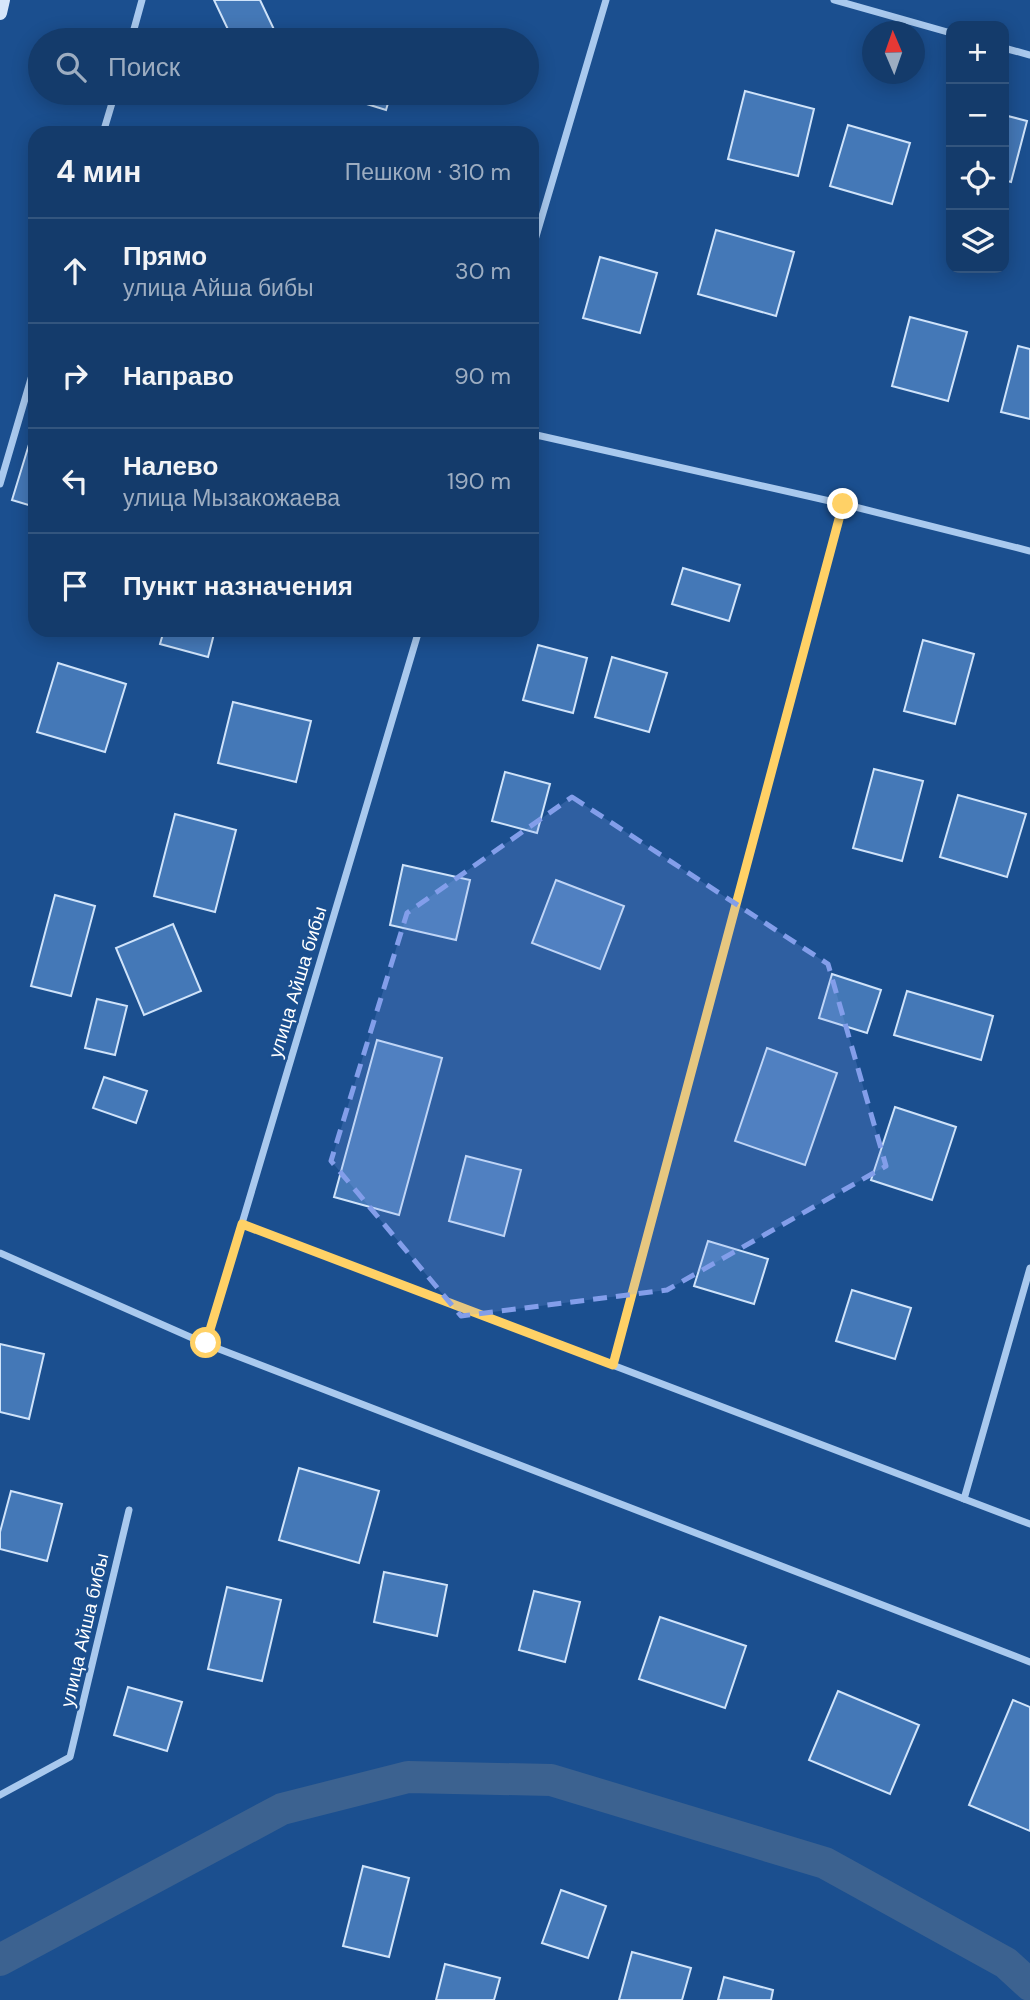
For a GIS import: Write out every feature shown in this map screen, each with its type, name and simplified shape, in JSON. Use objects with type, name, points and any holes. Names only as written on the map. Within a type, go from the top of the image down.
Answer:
[{"type":"main road","points":[[0,13],[4,0]]},
{"type":"street","points":[[134,28],[142,0]]},
{"type":"street","points":[[539,226],[606,0]]},
{"type":"street","points":[[834,0],[946,32]]},
{"type":"street","points":[[1009,49],[1030,55]]},
{"type":"street","points":[[105,126],[111,105]]},
{"type":"street","points":[[0,484],[28,389]]},
{"type":"street","points":[[539,436],[843,504],[1030,551]]},
{"type":"street","points":[[613,1365],[843,504]]},
{"type":"street","name":"улица Айша бибы","points":[[206,1343],[417,637]]},
{"type":"street","points":[[242,1224],[1030,1524]]},
{"type":"street","points":[[0,1253],[206,1343],[1030,1662]]},
{"type":"street","points":[[964,1499],[1030,1268]]},
{"type":"street","name":"улица Айша бибы","points":[[0,1795],[70,1757],[129,1510]]},
{"type":"highlighted area","points":[[572,797],[828,964],[886,1166],[667,1290],[461,1316],[331,1161],[407,913]]},
{"type":"building","points":[[214,0],[260,0],[273,28],[227,28]]},
{"type":"building","points":[[745,91],[814,109],[798,176],[728,159]]},
{"type":"building","points":[[370,105],[387,105],[386,110]]},
{"type":"building","points":[[1009,116],[1027,121],[1009,181]]},
{"type":"building","points":[[848,125],[910,143],[892,204],[830,186]]},
{"type":"building","points":[[716,230],[794,252],[776,316],[698,294]]},
{"type":"building","points":[[600,257],[657,273],[640,333],[583,318]]},
{"type":"building","points":[[910,317],[967,332],[948,401],[892,386]]},
{"type":"building","points":[[1018,346],[1030,349],[1030,419],[1001,412]]},
{"type":"building","points":[[28,448],[28,505],[12,500]]},
{"type":"building","points":[[683,568],[740,585],[729,621],[672,604]]},
{"type":"building","points":[[162,637],[213,637],[208,657],[160,644]]},
{"type":"building","points":[[923,640],[974,654],[955,724],[904,711]]},
{"type":"building","points":[[538,645],[587,658],[573,713],[523,700]]},
{"type":"building","points":[[612,657],[667,673],[649,732],[595,717]]},
{"type":"building","points":[[58,663],[126,684],[105,752],[37,732]]},
{"type":"building","points":[[233,702],[311,721],[296,782],[218,763]]},
{"type":"building","points":[[874,769],[923,781],[902,861],[853,848]]},
{"type":"building","points":[[505,772],[550,784],[537,833],[492,821]]},
{"type":"building","points":[[958,795],[1026,814],[1007,877],[940,857]]},
{"type":"building","points":[[175,814],[236,830],[215,912],[154,896]]},
{"type":"building","points":[[403,865],[470,880],[456,940],[390,925]]},
{"type":"building","points":[[556,880],[624,906],[600,969],[532,943]]},
{"type":"building","points":[[55,895],[95,906],[71,996],[31,986]]},
{"type":"building","points":[[173,924],[201,991],[144,1015],[116,948]]},
{"type":"building","points":[[832,974],[881,990],[867,1033],[819,1018]]},
{"type":"building","points":[[907,991],[993,1016],[981,1060],[894,1035]]},
{"type":"building","points":[[97,999],[127,1006],[115,1055],[85,1048]]},
{"type":"building","points":[[377,1040],[442,1058],[399,1215],[334,1197]]},
{"type":"building","points":[[767,1048],[837,1073],[805,1165],[735,1141]]},
{"type":"building","points":[[104,1077],[147,1091],[136,1123],[93,1108]]},
{"type":"building","points":[[895,1107],[956,1127],[932,1200],[871,1180]]},
{"type":"building","points":[[466,1156],[521,1170],[504,1236],[449,1221]]},
{"type":"building","points":[[708,1241],[768,1259],[754,1304],[694,1286]]},
{"type":"building","points":[[852,1290],[911,1308],[895,1359],[836,1341]]},
{"type":"building","points":[[0,1344],[44,1354],[29,1419],[0,1412]]},
{"type":"building","points":[[299,1468],[379,1491],[359,1563],[279,1540]]},
{"type":"building","points":[[11,1491],[62,1504],[47,1561],[0,1549],[0,1532]]},
{"type":"building","points":[[384,1572],[447,1585],[437,1636],[374,1622]]},
{"type":"building","points":[[227,1587],[281,1600],[262,1681],[208,1669]]},
{"type":"building","points":[[534,1591],[580,1602],[565,1662],[519,1650]]},
{"type":"building","points":[[660,1617],[746,1646],[725,1708],[639,1679]]},
{"type":"building","points":[[128,1687],[182,1702],[167,1751],[114,1735]]},
{"type":"building","points":[[838,1691],[919,1725],[890,1794],[809,1760]]},
{"type":"building","points":[[1013,1700],[1030,1707],[1030,1831],[969,1805]]},
{"type":"building","points":[[363,1866],[409,1878],[389,1957],[343,1946]]},
{"type":"building","points":[[561,1890],[606,1906],[588,1958],[542,1943]]},
{"type":"building","points":[[632,1952],[691,1968],[682,2000],[619,2000]]},
{"type":"building","points":[[445,1964],[500,1978],[494,2000],[436,2000]]},
{"type":"building","points":[[724,1977],[773,1990],[771,2000],[718,2000]]},
{"type":"waterway","points":[[0,1960],[282,1809],[408,1777],[551,1780],[825,1863],[1006,1963],[1030,1985]]},
{"type":"route","points":[[206,1343],[242,1224],[613,1365],[843,504]]}]
